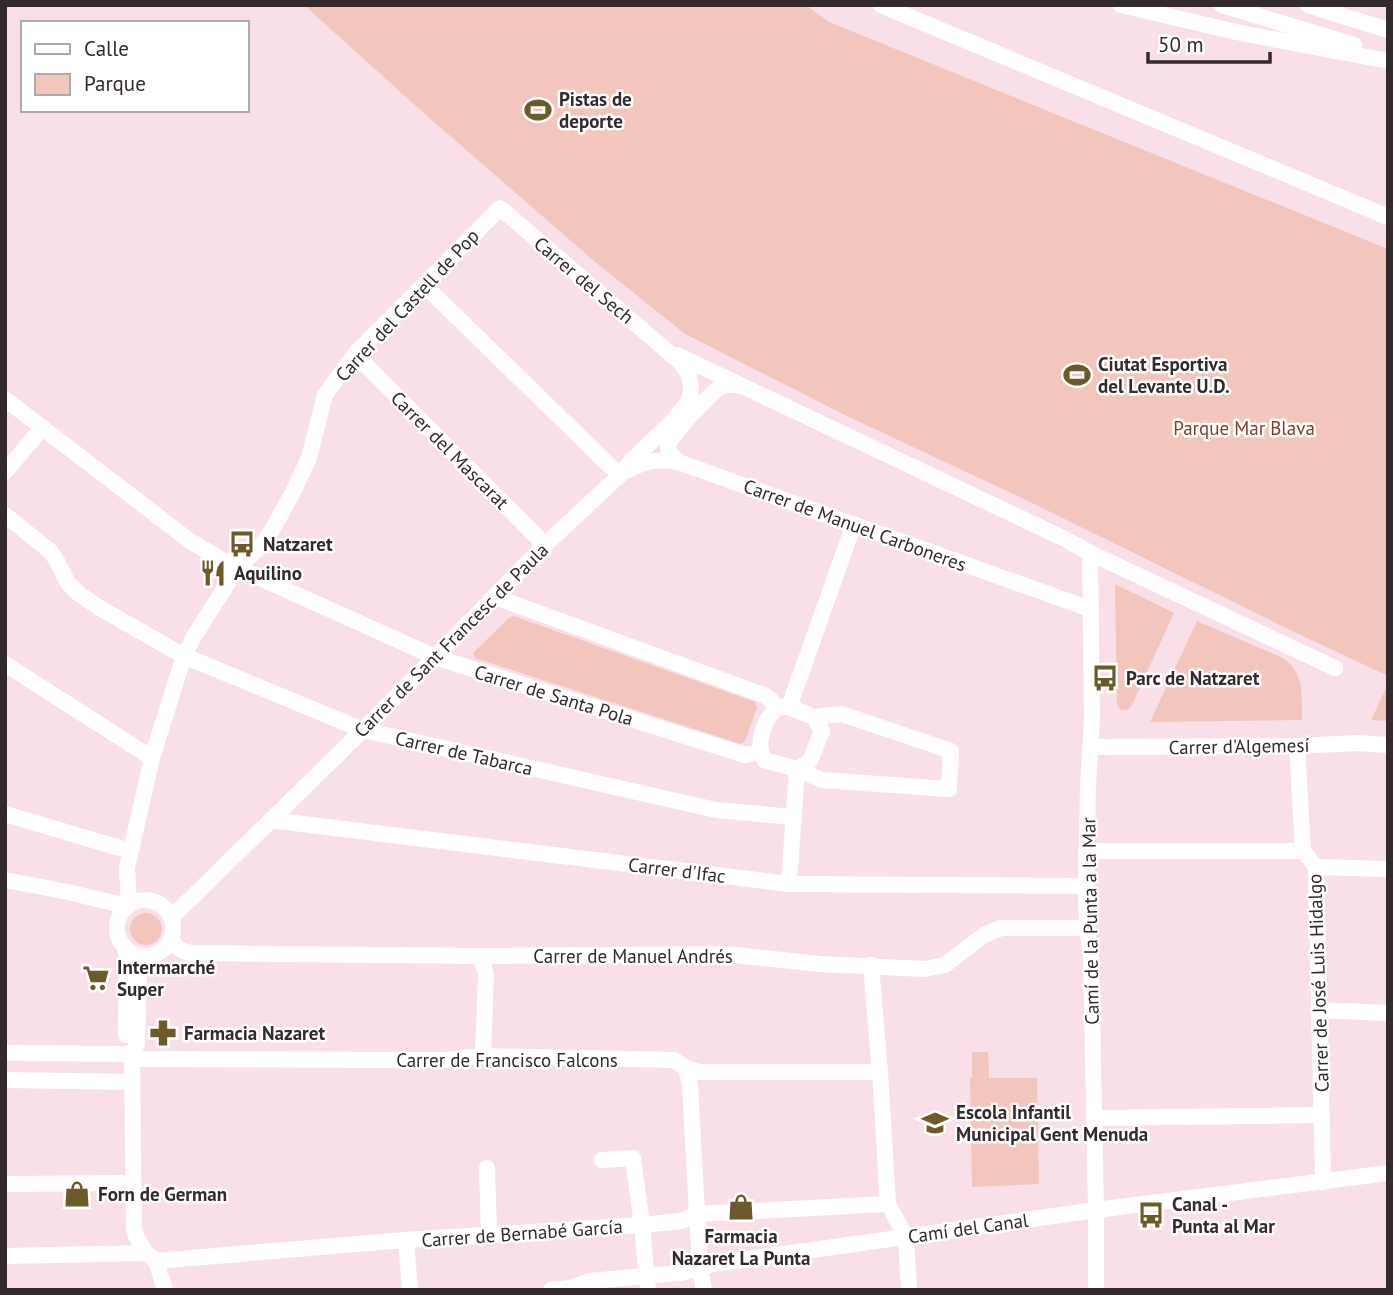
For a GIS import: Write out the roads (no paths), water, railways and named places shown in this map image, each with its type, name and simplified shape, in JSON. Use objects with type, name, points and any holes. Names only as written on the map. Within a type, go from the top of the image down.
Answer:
[{"type":"street","points":[[881,5],[1388,217]]},
{"type":"street","points":[[1121,5],[1236,32],[1388,61]]},
{"type":"street","points":[[1222,5],[1388,55]]},
{"type":"street","points":[[1308,5],[1388,29]]},
{"type":"street","points":[[1334,5],[1388,29]]},
{"type":"street","name":"Carrer del Castell de Pop","points":[[127,906],[130,851],[152,758],[184,656],[238,567],[260,548],[271,533],[309,458],[325,395],[355,354],[500,208]]},
{"type":"street","name":"Carrer del Sech","points":[[500,208],[669,351]]},
{"type":"street","points":[[424,285],[616,471]]},
{"type":"street","points":[[669,351],[1335,668]]},
{"type":"street","name":"Carrer de Sant Francesc de Paula","points":[[171,918],[363,730],[616,471],[632,460],[674,420],[690,398],[691,386],[688,373],[669,351]]},
{"type":"street","name":"Carrer del Mascarat","points":[[355,354],[545,545]]},
{"type":"street","points":[[681,463],[669,453],[668,448],[673,436],[715,390],[731,384],[744,387]]},
{"type":"street","name":"Carrer de Santa Pola","points":[[5,399],[190,541],[238,567],[435,657],[745,755],[760,752]]},
{"type":"street","points":[[5,472],[42,428]]},
{"type":"street","name":"Carrer de Manuel Carboneres","points":[[616,471],[651,460],[681,463],[1090,609]]},
{"type":"street","name":"Carrer de Tabarca","points":[[5,515],[50,551],[68,583],[98,607],[184,656],[363,730],[716,810],[793,817]]},
{"type":"street","points":[[495,597],[766,696],[783,707],[814,717],[842,714],[951,751],[949,789],[822,780],[797,769],[764,760],[760,752],[759,743],[769,714],[783,707],[854,524]]},
{"type":"street","name":"Camí de la Punta a la Mar","points":[[1090,553],[1092,719],[1086,886],[1091,956],[1096,1290]]},
{"type":"street","points":[[5,664],[152,758]]},
{"type":"street","points":[[797,769],[810,761],[822,731],[814,717]]},
{"type":"street","name":"Carrer d'Algemesí","points":[[1090,747],[1388,745]]},
{"type":"street","name":"Carrer de José Luis Hidalgo","points":[[1297,746],[1303,851],[1316,867],[1323,1182]]},
{"type":"street","points":[[789,884],[797,769]]},
{"type":"street","points":[[5,814],[130,851]]},
{"type":"street","name":"Carrer d'Ifac","points":[[271,820],[789,884],[1086,886]]},
{"type":"street","points":[[1086,851],[1303,851]]},
{"type":"street","points":[[1316,867],[1388,869]]},
{"type":"street","points":[[5,880],[127,906]]},
{"type":"street","points":[[150,900],[159,903],[171,918],[171,940],[157,954],[147,957],[131,953],[120,943],[116,929],[118,920],[127,906],[135,901],[150,900]]},
{"type":"street","name":"Carrer de Manuel Andrés","points":[[171,940],[177,948],[191,953],[480,956],[726,954],[820,964],[924,969],[946,965],[984,935],[1001,928],[1087,928]]},
{"type":"street","points":[[125,948],[126,1045],[132,1056]]},
{"type":"street","points":[[480,956],[486,974],[483,1056]]},
{"type":"street","points":[[147,957],[140,968],[137,1044],[132,1056],[134,1228],[136,1236],[151,1257],[165,1290]]},
{"type":"street","points":[[871,965],[888,1204],[906,1237],[909,1290]]},
{"type":"street","points":[[1319,1010],[1388,1013]]},
{"type":"street","name":"Carrer de Francisco Falcons","points":[[5,1052],[443,1060],[483,1056],[674,1060],[686,1068],[712,1073],[880,1072]]},
{"type":"street","points":[[686,1068],[690,1085],[700,1268],[704,1290]]},
{"type":"street","points":[[5,1080],[132,1082]]},
{"type":"street","points":[[1094,1118],[1322,1115]]},
{"type":"street","points":[[602,1160],[632,1158],[648,1283]]},
{"type":"street","points":[[487,1168],[489,1235]]},
{"type":"street","name":"Camí del Canal","points":[[551,1290],[571,1289],[589,1281],[648,1283],[713,1264],[1096,1210],[1388,1174]]},
{"type":"street","points":[[5,1184],[133,1183]]},
{"type":"street","name":"Carrer de Bernabé García","points":[[5,1255],[151,1257],[642,1225],[681,1221],[698,1214],[888,1204]]},
{"type":"street","points":[[406,1240],[410,1290]]},
{"type":"place","name":"Pistas de deporte","points":[[538,110]]},
{"type":"place","name":"Ciutat Esportiva del Levante U.D.","points":[[1077,375]]},
{"type":"place","name":"Natzaret","points":[[242,544]]},
{"type":"place","name":"Aquilino","points":[[213,573]]},
{"type":"place","name":"Parc de Natzaret","points":[[1105,678]]},
{"type":"place","name":"Intermarché Super","points":[[96,978]]},
{"type":"place","name":"Farmacia Nazaret","points":[[163,1033]]},
{"type":"place","name":"Escola Infantil Municipal Gent Menuda","points":[[935,1123]]},
{"type":"place","name":"Forn de German","points":[[77,1194]]},
{"type":"place","name":"Farmacia Nazaret La Punta","points":[[741,1207]]},
{"type":"place","name":"Canal - Punta al Mar","points":[[1151,1215]]},
{"type":"park label","name":"Parque Mar Blava","points":[[1244,428]]}]
